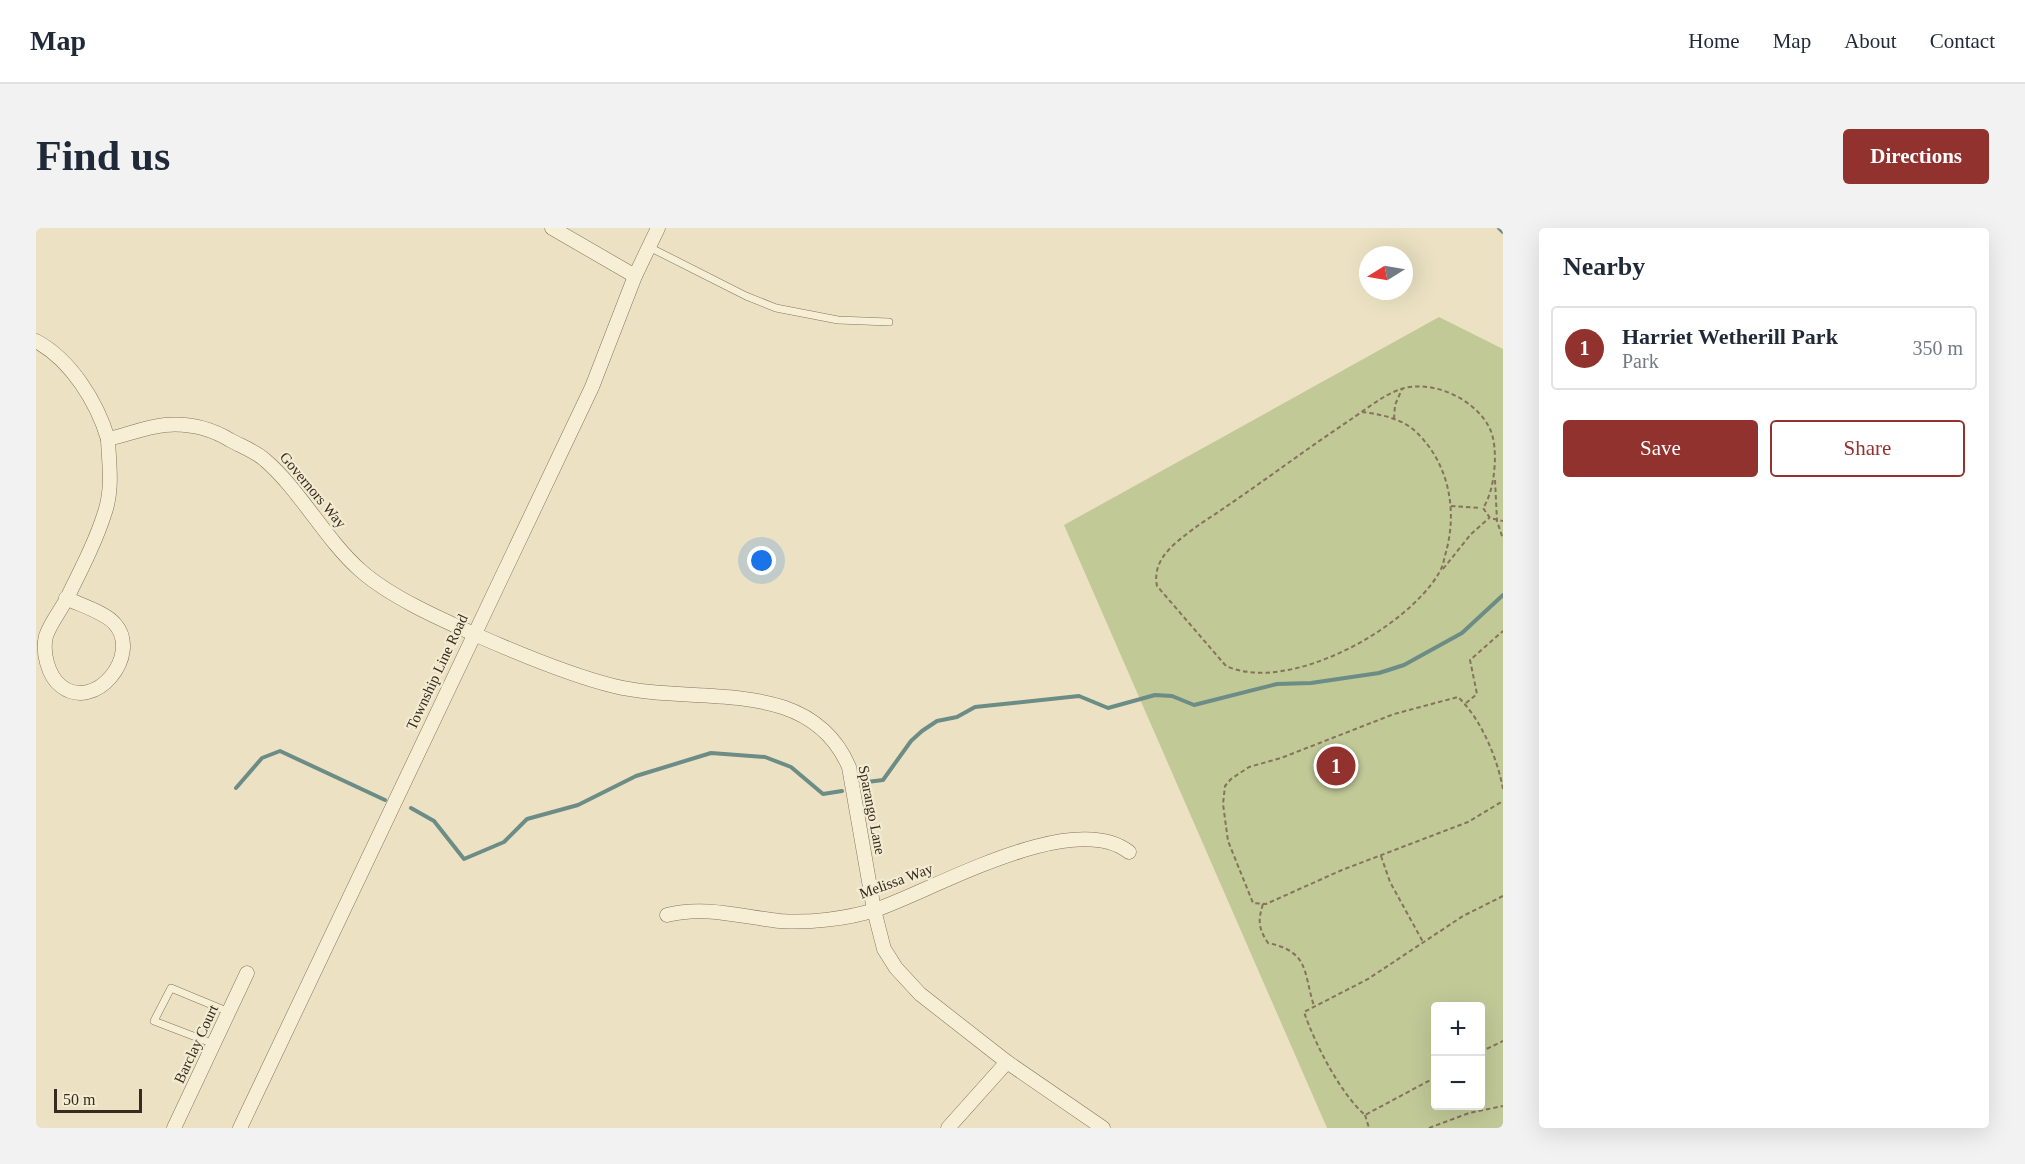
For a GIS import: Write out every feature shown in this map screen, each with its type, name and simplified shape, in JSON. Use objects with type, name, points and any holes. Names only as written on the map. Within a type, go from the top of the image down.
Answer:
[{"type":"street","points":[[552,228],[635,276]]},
{"type":"street","name":"Township Line Road","points":[[240,1128],[591,387],[635,276],[658,228]]},
{"type":"street","points":[[36,341],[83,384],[102,420],[108,439],[110,489],[105,512],[66,598],[46,635],[47,663],[52,676],[62,687],[75,693],[88,692],[102,686],[113,675],[121,660],[123,644],[120,631],[113,622],[66,598]]},
{"type":"street","name":"Governors Way","points":[[108,439],[162,425],[197,426],[217,432],[265,460],[358,568],[377,584],[474,634]]},
{"type":"street","name":"Sparango Lane","points":[[474,634],[615,686],[639,691],[770,702],[810,719],[824,729],[843,753],[849,767],[874,910],[884,949],[896,968],[920,994],[1007,1062],[1103,1128]]},
{"type":"street","name":"Melissa Way","points":[[667,915],[700,910],[800,921],[874,910],[1029,848],[1057,842],[1103,840],[1129,852]]},
{"type":"street","name":"Barclay Court","points":[[174,1128],[247,973]]},
{"type":"street","points":[[948,1128],[1007,1062]]},
{"type":"lane","points":[[649,247],[746,296],[776,308],[838,320],[889,322]]},
{"type":"lane","points":[[213,1044],[154,1020],[171,988],[229,1012]]},
{"type":"path","points":[[1490,518],[1471,534],[1425,594],[1362,644],[1338,655],[1299,667],[1262,673],[1241,673],[1226,666],[1157,586],[1155,575],[1160,561],[1181,538],[1362,412],[1402,389],[1418,385],[1439,390],[1472,405],[1490,429],[1497,521],[1503,539]]},
{"type":"path","points":[[1394,419],[1395,405],[1402,389]]},
{"type":"path","points":[[1362,412],[1394,419],[1412,429],[1432,450],[1446,479],[1451,506],[1452,532],[1441,571]]},
{"type":"path","points":[[1483,508],[1494,477]]},
{"type":"path","points":[[1451,506],[1483,508]]},
{"type":"path","points":[[1483,508],[1490,518],[1503,521]]},
{"type":"path","points":[[1465,704],[1477,694],[1470,660],[1503,631]]},
{"type":"path","points":[[1503,789],[1501,775],[1474,714],[1458,697],[1443,699],[1394,714],[1281,758],[1249,767],[1231,779],[1226,786],[1222,804],[1228,841],[1253,903],[1263,903],[1468,822],[1503,801]]},
{"type":"path","points":[[1381,856],[1390,882],[1424,943]]},
{"type":"path","points":[[1369,1128],[1365,1115],[1349,1101],[1312,1034],[1304,1012],[1368,979],[1463,915],[1503,896]]},
{"type":"path","points":[[1263,903],[1258,919],[1262,933],[1268,942],[1286,946],[1303,961],[1314,1006]]},
{"type":"path","points":[[1485,1050],[1503,1041]]},
{"type":"path","points":[[1365,1115],[1431,1080]]},
{"type":"path","points":[[1429,1128],[1469,1113],[1503,1106]]},
{"type":"green space","points":[[1439,317],[1503,349],[1503,1128],[1327,1128],[1064,525]]},
{"type":"waterway","points":[[1499,228],[1503,232]]},
{"type":"waterway","points":[[867,782],[883,780],[911,741],[922,731],[937,721],[957,717],[975,707],[1079,696],[1108,708],[1155,695],[1172,696],[1194,705],[1277,684],[1311,683],[1379,673],[1404,665],[1462,633],[1503,595]]},
{"type":"waterway","points":[[236,788],[262,758],[280,751],[385,800]]},
{"type":"waterway","points":[[411,808],[434,821],[464,859],[504,842],[527,819],[578,805],[636,776],[711,753],[765,757],[791,767],[823,794],[842,791]]},
{"type":"place","name":"Harriet Wetherill Park","points":[[1336,766]]}]
